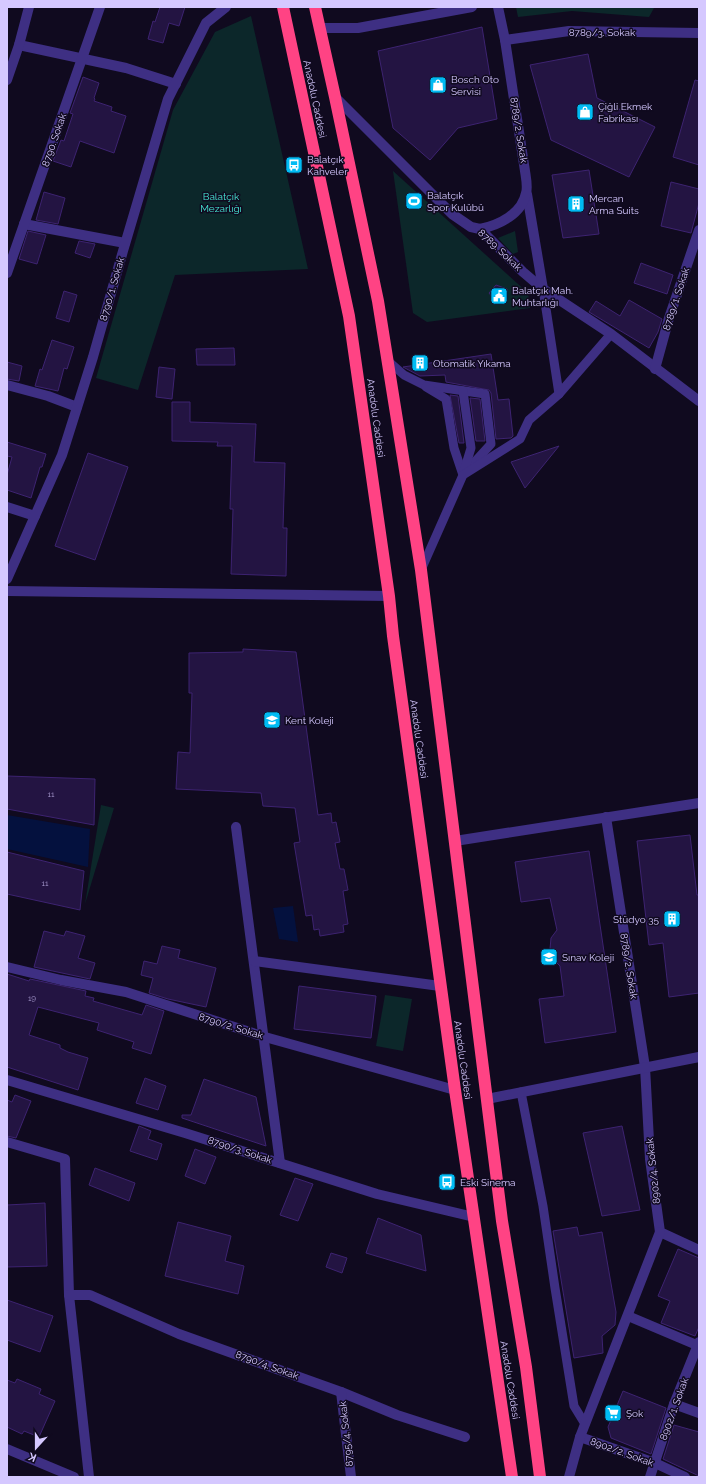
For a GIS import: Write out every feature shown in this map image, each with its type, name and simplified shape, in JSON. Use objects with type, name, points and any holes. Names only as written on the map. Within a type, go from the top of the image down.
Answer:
[{"type":"highway","name":"Anadolu Caddesi","points":[[284,7],[349,316],[389,596],[454,1090],[512,1477]]},
{"type":"highway","name":"Anadolu Caddesi","points":[[315,7],[378,301],[421,570],[502,1221],[526,1367],[540,1477]]},
{"type":"highway","points":[[502,1408],[504,1477]]},
{"type":"street","points":[[7,80],[19,45],[29,7]]},
{"type":"street","name":"8790. Sokak","points":[[7,273],[100,7]]},
{"type":"street","name":"8790/1. Sokak","points":[[7,579],[62,455],[93,357],[168,99],[206,23],[226,7]]},
{"type":"street","points":[[320,28],[358,28],[472,7]]},
{"type":"street","name":"8789/2. Sokak","points":[[498,7],[505,40],[525,171],[526,193],[542,289]]},
{"type":"street","name":"8789/3. Sokak","points":[[505,40],[569,31],[699,33]]},
{"type":"street","points":[[19,45],[126,68],[176,84]]},
{"type":"street","name":"8789. Sokak","points":[[335,97],[452,214],[471,227],[480,229],[542,289],[611,334],[699,401]]},
{"type":"street","points":[[480,229],[492,226],[512,215],[523,202],[526,193]]},
{"type":"street","points":[[24,224],[125,243]]},
{"type":"street","name":"8789/1. Sokak","points":[[655,369],[669,318],[699,230]]},
{"type":"street","points":[[7,385],[48,396],[77,407]]},
{"type":"street","points":[[7,507],[35,516]]},
{"type":"street","points":[[7,591],[389,596]]},
{"type":"street","points":[[454,841],[699,803]]},
{"type":"street","name":"8789/2. Sokak","points":[[606,817],[645,1067]]},
{"type":"street","points":[[236,827],[265,1037],[280,1163]]},
{"type":"street","points":[[254,961],[440,986]]},
{"type":"street","name":"8790/2. Sokak","points":[[7,967],[61,980],[126,992],[265,1037],[454,1090]]},
{"type":"street","points":[[487,1099],[699,1057]]},
{"type":"street","name":"8902/4. Sokak","points":[[645,1067],[650,1159],[660,1232]]},
{"type":"street","name":"8790/3. Sokak","points":[[7,1080],[185,1133],[377,1194],[474,1218]]},
{"type":"street","points":[[7,1142],[65,1159],[69,1296],[89,1477]]},
{"type":"street","points":[[569,1477],[580,1437],[660,1232],[699,1250]]},
{"type":"street","name":"8790/4. Sokak","points":[[69,1296],[90,1295],[180,1334],[341,1392],[397,1415],[465,1437]]},
{"type":"street","points":[[628,1316],[698,1345]]},
{"type":"street","name":"8902/1. Sokak","points":[[650,1477],[674,1404],[698,1345]]},
{"type":"street","name":"8795/4. Sokak","points":[[341,1392],[351,1477]]},
{"type":"street","points":[[674,1404],[699,1413]]},
{"type":"street","name":"8902/2. Sokak","points":[[580,1437],[655,1463],[685,1477]]},
{"type":"street","points":[[7,1449],[74,1477]]},
{"type":"lane","points":[[542,289],[560,394]]},
{"type":"lane","points":[[463,474],[520,439],[529,420],[560,394],[611,334]]},
{"type":"lane","points":[[387,360],[404,375],[424,385],[446,399],[454,448],[463,474]]},
{"type":"lane","points":[[424,385],[485,394],[491,444],[463,474]]},
{"type":"lane","points":[[421,570],[463,474],[471,448],[463,391]]},
{"type":"lane","points":[[521,1092],[543,1206],[574,1406],[585,1424]]},
{"type":"green space","points":[[516,7],[654,8],[649,17],[572,11],[518,17]]},
{"type":"green space","name":"Balatçık Mezarlığı","points":[[251,16],[308,269],[175,275],[138,390],[96,378],[173,110],[215,32]]},
{"type":"green space","points":[[393,171],[528,293],[530,308],[427,322],[413,313]]},
{"type":"green space","points":[[515,231],[518,252],[513,254],[498,238]]},
{"type":"green space","points":[[101,805],[114,808],[85,904]]},
{"type":"green space","points":[[385,995],[412,999],[403,1051],[376,1046]]},
{"type":"shaded area","points":[[7,815],[90,829],[88,867],[7,849]]},
{"type":"shaded area","points":[[293,906],[298,942],[279,939],[273,908]]},
{"type":"building","points":[[160,7],[185,7],[179,26],[169,23],[163,43],[148,39],[153,21],[155,22]]},
{"type":"building","name":"Bosch Oto Servisi","points":[[482,27],[497,119],[458,128],[430,160],[393,128],[378,51]]},
{"type":"building","name":"Çiğli Ekmek Fabrikası","points":[[588,54],[597,98],[655,127],[629,177],[551,140],[530,65]]},
{"type":"building","points":[[83,77],[99,83],[94,101],[112,107],[111,111],[126,116],[114,153],[80,141],[71,167],[53,161],[61,140],[64,141],[73,114],[70,113]]},
{"type":"building","points":[[695,80],[699,81],[699,165],[673,157]]},
{"type":"building","name":"Mercan Arma Suits","points":[[589,170],[599,234],[563,238],[552,175]]},
{"type":"building","points":[[671,182],[699,189],[699,203],[691,233],[661,226]]},
{"type":"building","points":[[44,192],[65,198],[58,224],[36,220]]},
{"type":"building","points":[[28,231],[46,235],[37,264],[19,259]]},
{"type":"building","points":[[79,241],[95,244],[90,258],[75,253]]},
{"type":"building","points":[[641,263],[673,275],[667,294],[634,283]]},
{"type":"building","name":"Balatçık Mah. Muhtarlığı","points":[[496,285],[507,289],[506,300],[496,302],[489,293]]},
{"type":"building","points":[[64,291],[77,295],[69,322],[56,318]]},
{"type":"building","points":[[629,300],[662,319],[658,332],[649,348],[589,312],[596,301],[620,316]]},
{"type":"building","points":[[52,340],[74,347],[67,369],[64,368],[58,391],[35,386],[40,369],[42,370]]},
{"type":"building","points":[[234,348],[235,365],[197,365],[196,349]]},
{"type":"building","points":[[491,354],[498,400],[509,399],[513,436],[511,438],[496,439],[491,393],[489,390],[446,382],[445,375],[420,376],[403,367]]},
{"type":"building","points":[[7,362],[22,366],[19,381],[7,379]]},
{"type":"building","points":[[159,367],[175,369],[172,399],[156,397]]},
{"type":"building","points":[[450,395],[458,396],[464,443],[459,443]]},
{"type":"building","points":[[470,398],[480,399],[485,441],[476,441]]},
{"type":"building","points":[[172,402],[190,402],[190,422],[256,424],[254,462],[285,463],[283,528],[287,528],[286,576],[231,574],[233,509],[230,509],[232,446],[217,446],[218,442],[172,441]]},
{"type":"building","points":[[7,442],[46,454],[42,467],[40,467],[31,498],[7,490],[7,475],[12,457],[7,456]]},
{"type":"building","points":[[559,446],[525,488],[511,462]]},
{"type":"building","points":[[88,453],[128,467],[95,560],[55,546]]},
{"type":"building","points":[[243,649],[296,652],[318,815],[331,813],[332,823],[336,822],[340,842],[335,843],[340,869],[344,869],[348,890],[343,891],[348,924],[343,925],[344,932],[320,936],[319,929],[314,930],[312,915],[306,916],[294,843],[300,842],[295,808],[263,806],[261,793],[176,789],[178,752],[190,753],[192,693],[189,693],[189,653],[243,652]]},
{"type":"building","points":[[7,776],[95,779],[94,825],[7,809]]},
{"type":"building","name":"Stüdyo 35","points":[[690,835],[697,895],[699,895],[699,993],[669,997],[663,943],[649,945],[637,841]]},
{"type":"building","points":[[589,851],[616,1032],[545,1043],[539,999],[564,996],[560,966],[553,959],[550,949],[551,938],[557,930],[550,898],[521,902],[515,862]]},
{"type":"building","points":[[7,852],[84,871],[80,910],[7,894]]},
{"type":"building","points":[[44,931],[64,936],[66,931],[85,936],[78,958],[95,963],[90,979],[34,967]]},
{"type":"building","points":[[162,946],[180,950],[178,958],[216,968],[206,1007],[168,999],[149,993],[153,978],[141,975],[144,961],[157,964]]},
{"type":"building","points":[[7,974],[29,981],[30,979],[86,991],[85,996],[94,998],[93,1001],[142,1015],[146,1005],[164,1011],[151,1054],[132,1048],[134,1042],[97,1030],[99,1023],[38,1007],[29,1035],[60,1045],[60,1048],[68,1052],[88,1058],[78,1090],[7,1067]]},
{"type":"building","points":[[299,986],[376,996],[371,1038],[294,1029]]},
{"type":"building","points":[[145,1078],[166,1086],[158,1110],[136,1103]]},
{"type":"building","points":[[204,1079],[256,1097],[266,1146],[182,1118],[182,1115],[191,1115]]},
{"type":"building","points":[[15,1095],[31,1101],[16,1138],[7,1136],[7,1100],[12,1102]]},
{"type":"building","points":[[139,1126],[151,1131],[148,1139],[162,1144],[157,1160],[130,1151]]},
{"type":"building","points":[[622,1126],[640,1210],[602,1216],[583,1133]]},
{"type":"building","points":[[195,1149],[216,1157],[205,1184],[185,1176]]},
{"type":"building","points":[[95,1168],[135,1183],[129,1201],[89,1185]]},
{"type":"building","points":[[295,1178],[313,1184],[298,1221],[280,1215]]},
{"type":"building","points":[[45,1203],[47,1266],[7,1267],[7,1205]]},
{"type":"building","points":[[378,1218],[421,1235],[426,1271],[366,1253]]},
{"type":"building","points":[[178,1222],[231,1236],[225,1261],[244,1266],[238,1294],[165,1276]]},
{"type":"building","points":[[577,1227],[579,1236],[602,1232],[616,1312],[615,1325],[602,1336],[603,1353],[574,1358],[553,1231]]},
{"type":"building","points":[[678,1249],[699,1258],[699,1327],[695,1336],[661,1323],[670,1301],[658,1296]]},
{"type":"building","points":[[331,1253],[347,1258],[342,1273],[326,1267]]},
{"type":"building","points":[[7,1300],[53,1316],[40,1352],[7,1340]]},
{"type":"building","points":[[17,1379],[41,1389],[39,1394],[55,1401],[39,1437],[24,1431],[22,1434],[7,1427],[7,1380],[15,1383]]},
{"type":"building","points":[[623,1391],[666,1408],[651,1454],[611,1438],[608,1427]]},
{"type":"building","points":[[674,1425],[699,1432],[699,1476],[663,1459]]},
{"type":"place","name":"Bosch Oto Servisi","points":[[438,85]]},
{"type":"place","name":"Çiğli Ekmek Fabrikası","points":[[585,112]]},
{"type":"place","name":"Balatçık Kahveler","points":[[294,165]]},
{"type":"place","name":"Balatçık Spor Kulübü","points":[[414,201]]},
{"type":"place","name":"Mercan Arma Suits","points":[[576,204]]},
{"type":"place","name":"Balatçık Mah. Muhtarlığı","points":[[499,296]]},
{"type":"place","name":"Otomatik Yıkama","points":[[420,363]]},
{"type":"place","name":"Kent Koleji","points":[[272,720]]},
{"type":"place","name":"Stüdyo 35","points":[[672,919]]},
{"type":"place","name":"Sınav Koleji","points":[[549,957]]},
{"type":"place","name":"Eski Sinema","points":[[447,1182]]},
{"type":"place","name":"Şok","points":[[613,1413]]}]
